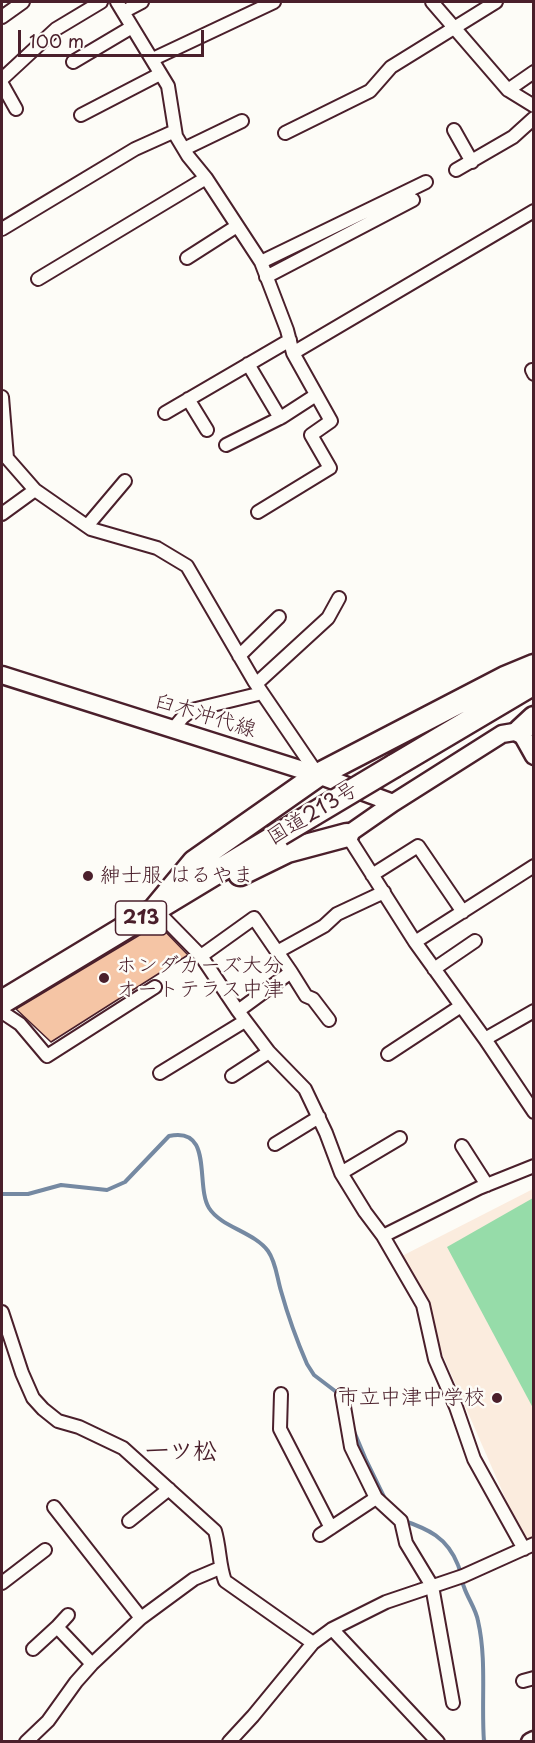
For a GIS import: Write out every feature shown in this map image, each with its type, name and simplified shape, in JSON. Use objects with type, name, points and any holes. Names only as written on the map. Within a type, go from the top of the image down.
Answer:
[{"type":"highway","points":[[155,909],[194,862],[318,775],[506,678],[534,666]]},
{"type":"highway","name":"国道213号","points":[[2,1002],[534,683]]},
{"type":"highway","points":[[155,909],[185,904],[286,851],[347,835]]},
{"type":"main road","name":"臼木沖代線","points":[[2,675],[318,775],[393,802]]},
{"type":"main road","points":[[347,835],[393,802],[502,734],[527,725],[534,756]]},
{"type":"street","points":[[2,17],[22,2]]},
{"type":"street","points":[[2,79],[56,30],[101,2]]},
{"type":"street","points":[[142,2],[120,7],[168,86],[175,130],[184,149],[206,178],[261,262],[293,352],[331,422],[310,435],[330,468],[258,512]]},
{"type":"street","points":[[153,59],[274,2]]},
{"type":"street","points":[[432,2],[508,90],[534,106]]},
{"type":"street","points":[[285,133],[370,91],[391,67],[496,2]]},
{"type":"street","points":[[73,62],[132,27]]},
{"type":"street","points":[[508,90],[534,72]]},
{"type":"street","points":[[81,115],[160,74]]},
{"type":"street","points":[[2,84],[16,110]]},
{"type":"street","points":[[456,170],[513,137],[534,118]]},
{"type":"street","points":[[184,149],[242,121]]},
{"type":"street","points":[[2,229],[135,149],[175,130]]},
{"type":"street","points":[[454,130],[472,162]]},
{"type":"street","points":[[38,279],[206,178]]},
{"type":"street","points":[[261,262],[426,182]]},
{"type":"street","points":[[266,277],[413,200]]},
{"type":"street","points":[[293,352],[534,211]]},
{"type":"street","points":[[187,258],[237,226]]},
{"type":"street","points":[[165,412],[290,340]]},
{"type":"street","points":[[248,364],[280,418]]},
{"type":"street","points":[[226,444],[280,418],[316,395]]},
{"type":"street","points":[[2,397],[7,458],[34,490],[91,529],[158,548],[187,566],[259,688],[318,775]]},
{"type":"street","points":[[188,399],[207,430]]},
{"type":"street","points":[[87,526],[125,481]]},
{"type":"street","points":[[2,514],[34,490]]},
{"type":"street","points":[[173,729],[192,710],[259,688],[328,618],[339,598]]},
{"type":"street","points":[[239,656],[279,617]]},
{"type":"street","points":[[347,835],[415,942],[534,1112]]},
{"type":"street","points":[[372,875],[418,846],[463,912]]},
{"type":"street","points":[[415,942],[534,866]]},
{"type":"street","points":[[278,952],[324,926],[337,914],[384,892]]},
{"type":"street","points":[[155,909],[201,956],[269,1052],[305,1089],[319,1117],[341,1173],[383,1236],[423,1305],[435,1359],[456,1407],[474,1459],[529,1546],[463,1576],[386,1602],[332,1629],[313,1643],[229,1742]]},
{"type":"street","points":[[201,956],[254,918],[306,996],[313,999],[329,1020]]},
{"type":"street","points":[[434,969],[475,940]]},
{"type":"street","points":[[160,1073],[242,1016],[291,972]]},
{"type":"street","points":[[2,1012],[20,1024],[47,1056],[155,987]]},
{"type":"street","points":[[388,1054],[461,1006]]},
{"type":"street","points":[[485,1039],[534,1011]]},
{"type":"street","points":[[232,1076],[269,1052]]},
{"type":"street","points":[[274,1144],[319,1117]]},
{"type":"street","points":[[341,1173],[400,1138]]},
{"type":"street","points":[[462,1146],[488,1185]]},
{"type":"street","points":[[383,1236],[488,1185],[534,1166]]},
{"type":"street","points":[[2,1312],[22,1373],[33,1398],[43,1409],[58,1421],[79,1427],[123,1448],[215,1531],[220,1547],[220,1568],[225,1581],[313,1643]]},
{"type":"street","points":[[281,1394],[280,1429],[331,1528]]},
{"type":"street","points":[[342,1395],[351,1447],[376,1498],[400,1521],[406,1543],[432,1586],[453,1703]]},
{"type":"street","points":[[129,1521],[169,1490]]},
{"type":"street","points":[[320,1535],[376,1498]]},
{"type":"street","points":[[54,1508],[141,1617]]},
{"type":"street","points":[[2,1583],[45,1550]]},
{"type":"street","points":[[26,1742],[48,1721],[92,1664],[141,1617],[194,1579],[220,1568]]},
{"type":"street","points":[[33,1649],[68,1615]]},
{"type":"street","points":[[57,1627],[92,1664]]},
{"type":"street","points":[[332,1629],[438,1742]]},
{"type":"shaded area","name":"市立中津中学校","points":[[533,1189],[533,1538],[524,1541],[400,1257]]},
{"type":"green space","points":[[533,1198],[533,1408],[447,1247]]},
{"type":"building","name":"ホンダカーズ大分 オートテラス中津","points":[[158,924],[188,955],[51,1042],[16,1009]]},
{"type":"waterway","points":[[2,1194],[28,1194],[61,1185],[107,1190],[125,1182],[169,1136],[183,1135],[192,1140],[201,1160],[203,1186],[209,1208],[221,1220],[262,1244],[271,1255],[290,1319],[307,1364],[314,1375],[339,1394]]},
{"type":"waterway","points":[[353,1429],[386,1501]]},
{"type":"waterway","points":[[402,1520],[436,1535],[448,1547],[454,1555],[463,1584],[476,1612],[481,1636],[483,1666],[484,1742]]},
{"type":"place","name":"紳士服 はるやま","points":[[88,876]]},
{"type":"place","name":"ホンダカーズ大分 オートテラス中津","points":[[104,978]]},
{"type":"place","name":"市立中津中学校","points":[[497,1398]]},
{"type":"district","name":"一ツ松","points":[[181,1452]]}]
